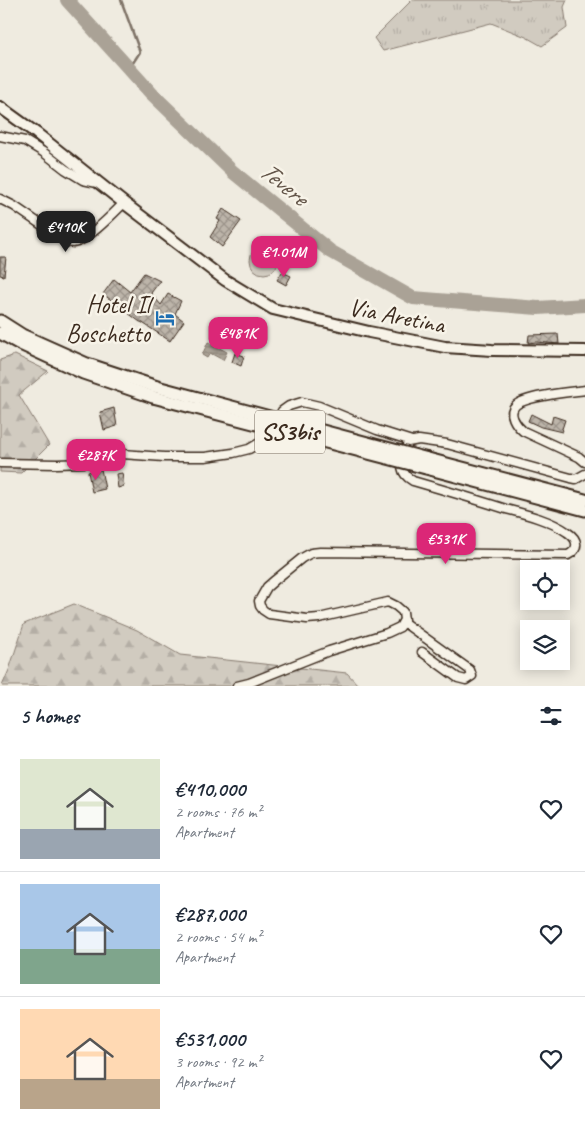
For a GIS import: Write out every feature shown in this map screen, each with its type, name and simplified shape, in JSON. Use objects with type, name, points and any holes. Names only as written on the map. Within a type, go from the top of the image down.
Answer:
[{"type":"highway","name":"SS3bis","points":[[0,321],[22,335],[155,392]]},
{"type":"highway","name":"SS3bis","points":[[0,333],[83,373],[427,463],[585,500]]},
{"type":"highway","name":"SS3bis","points":[[427,463],[585,510]]},
{"type":"main road","name":"Via Aretina","points":[[0,107],[225,280],[272,309],[369,332],[444,347],[492,350],[585,351]]},
{"type":"street","points":[[0,136],[25,141],[83,180],[99,183]]},
{"type":"street","points":[[0,199],[14,206],[65,241],[73,243],[84,238],[107,221],[124,203]]},
{"type":"street","points":[[585,390],[523,401],[513,409],[512,416],[518,427],[523,431],[579,457],[585,462]]},
{"type":"street","points":[[0,463],[83,463],[122,454],[205,457],[233,453],[249,449],[262,442],[269,435],[282,411],[289,406],[302,402],[319,406],[377,430],[412,441],[419,440],[447,444],[576,479],[585,474]]},
{"type":"street","points":[[237,686],[329,651],[387,633],[400,627],[403,622],[403,612],[388,602],[319,618],[307,619],[268,614],[260,606],[259,601],[267,587],[302,558],[311,553],[568,555],[576,548],[574,538],[568,532],[540,519],[408,478],[403,474],[402,468],[407,445],[412,441]]},
{"type":"street","points":[[403,622],[470,670],[472,676],[466,680],[458,678],[422,652]]},
{"type":"green space","points":[[412,0],[567,0],[564,7],[567,28],[542,46],[526,37],[491,23],[383,51],[374,38]]},
{"type":"green space","points":[[264,246],[274,250],[278,260],[274,270],[264,274],[254,270],[250,260],[254,250]]},
{"type":"green space","points":[[15,355],[48,371],[19,395],[49,445],[21,473],[0,472],[0,360]]},
{"type":"green space","points":[[74,604],[137,630],[180,655],[347,673],[359,686],[2,686],[24,624]]},
{"type":"shaded area","points":[[208,342],[227,352],[223,360],[210,353],[207,358],[202,355]]},
{"type":"building","points":[[223,209],[241,221],[222,247],[210,237],[220,221],[217,219]]},
{"type":"building","points":[[0,257],[6,257],[4,276],[0,275]]},
{"type":"building","points":[[282,272],[291,276],[286,285],[277,280]]},
{"type":"building","points":[[144,273],[160,281],[151,293],[161,305],[168,294],[181,301],[175,314],[184,321],[170,341],[140,322],[103,294],[114,279],[130,292]]},
{"type":"building","points":[[558,334],[559,344],[528,343],[529,335]]},
{"type":"building","points":[[235,353],[244,356],[241,366],[232,362]]},
{"type":"building","points":[[114,408],[117,426],[104,430],[100,412]]},
{"type":"building","points":[[531,414],[551,424],[553,416],[565,420],[562,432],[541,427],[528,421]]},
{"type":"building","points":[[101,469],[105,489],[92,492],[88,472]]},
{"type":"building","points":[[122,473],[124,486],[118,488],[116,474]]},
{"type":"waterway","name":"Tevere","points":[[67,0],[151,93],[233,172],[330,251],[413,298],[538,308],[585,305]]},
{"type":"waterway","points":[[121,0],[140,52],[129,69]]},
{"type":"place","name":"Hotel Il Boschetto","points":[[165,318]]}]
